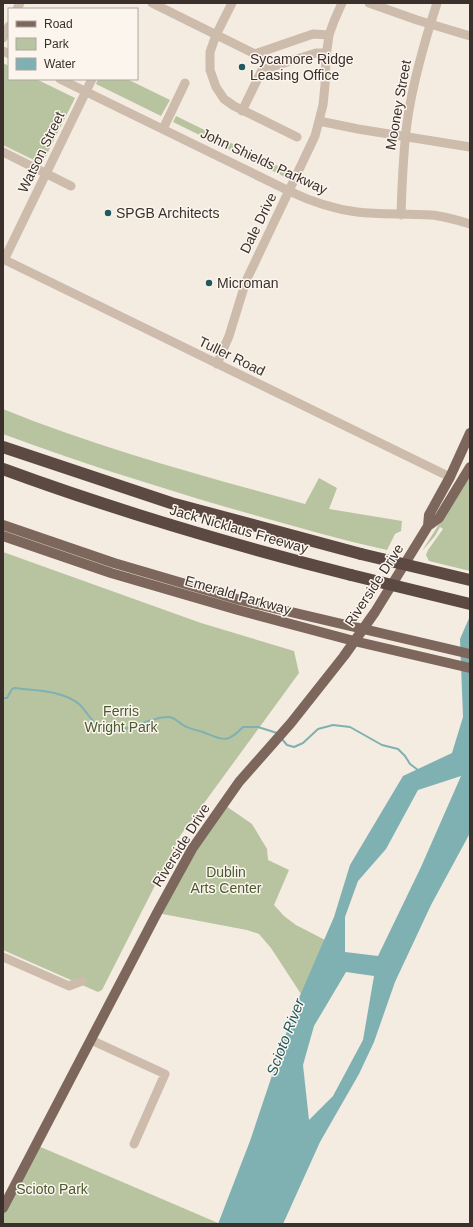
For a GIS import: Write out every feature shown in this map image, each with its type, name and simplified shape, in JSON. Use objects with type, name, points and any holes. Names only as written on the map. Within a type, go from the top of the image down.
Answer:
[{"type":"highway","name":"Jack Nicklaus Freeway","points":[[3,447],[171,503],[361,554],[470,580]]},
{"type":"highway","name":"Jack Nicklaus Freeway","points":[[3,469],[171,526],[258,551],[470,604]]},
{"type":"main road","name":"Riverside Drive","points":[[428,526],[429,515],[450,477],[470,434]]},
{"type":"main road","name":"Riverside Drive","points":[[3,1208],[192,849],[239,782],[291,723],[363,629],[428,526],[439,518],[470,467]]},
{"type":"main road","name":"Emerald Parkway","points":[[3,525],[114,563],[226,596],[470,654]]},
{"type":"main road","name":"Emerald Parkway","points":[[3,536],[111,573],[238,610],[354,641],[470,668]]},
{"type":"street","points":[[152,3],[255,54],[313,34],[329,35]]},
{"type":"street","points":[[232,3],[211,48],[209,60],[214,83],[224,99],[242,110],[297,137]]},
{"type":"street","name":"Dale Drive","points":[[217,364],[229,336],[246,281],[308,150],[319,120],[324,95],[326,53],[329,35],[342,3]]},
{"type":"street","points":[[369,3],[470,36]]},
{"type":"street","name":"Mooney Street","points":[[401,215],[406,136],[411,97],[437,3]]},
{"type":"street","points":[[3,38],[8,28]]},
{"type":"street","points":[[242,110],[262,70],[316,53],[326,53]]},
{"type":"street","points":[[255,54],[257,64],[262,70]]},
{"type":"street","name":"John Shields Parkway","points":[[62,80],[289,191],[320,203],[343,210],[364,213],[432,215],[470,224]]},
{"type":"street","name":"Watson Street","points":[[4,259],[92,80]]},
{"type":"street","points":[[163,129],[185,83]]},
{"type":"street","points":[[319,120],[358,129],[470,147]]},
{"type":"street","points":[[3,152],[71,186]]},
{"type":"street","name":"Tuller Road","points":[[4,259],[450,477]]},
{"type":"street","points":[[3,957],[70,986],[82,981]]},
{"type":"street","points":[[91,1040],[166,1074],[134,1144]]},
{"type":"green space","points":[[3,63],[8,66],[8,80],[38,80],[75,98],[42,164],[3,145]]},
{"type":"green space","points":[[98,80],[129,80],[170,100],[161,116],[96,84]]},
{"type":"green space","points":[[176,116],[290,172],[287,178],[173,122]]},
{"type":"green space","points":[[3,409],[77,437],[115,449],[190,472],[305,504],[319,478],[337,488],[329,509],[402,521],[401,531],[395,534],[387,550],[306,530],[170,490],[3,434]]},
{"type":"green space","points":[[470,475],[470,571],[429,561],[426,555],[443,529],[440,527],[435,536],[422,551]]},
{"type":"green space","name":"Ferris Wright Park","points":[[3,552],[201,623],[294,651],[299,673],[180,836],[102,990],[98,992],[3,950]]},
{"type":"green space","name":"Dublin Arts Center","points":[[223,804],[252,824],[267,849],[268,860],[289,870],[274,905],[284,916],[296,925],[325,940],[301,994],[271,948],[259,934],[247,930],[157,913]]},
{"type":"green space","name":"Scioto Park","points":[[36,1145],[218,1224],[3,1224],[3,1208]]},
{"type":"water","name":"Scioto River","points":[[470,616],[470,833],[431,905],[395,982],[374,1042],[359,1074],[320,1142],[283,1224],[218,1224],[250,1141],[295,1007],[334,917],[350,865],[403,776],[452,753],[463,717],[460,639]],"holes":[[[461,776],[421,867],[378,956],[345,952],[345,917],[358,881],[386,849],[418,790]],[[346,972],[374,976],[363,1040],[333,1096],[309,1120],[303,1065],[314,1026]]]},
{"type":"waterway","points":[[3,698],[7,698],[12,689],[15,688],[64,696],[79,704],[95,724],[110,730],[119,730],[151,720],[169,717],[174,718],[188,728],[224,739],[233,736],[243,727],[258,727],[277,733]]},
{"type":"waterway","points":[[282,739],[287,745],[294,747],[303,743],[318,729],[333,725],[350,727],[382,745],[398,749],[410,764],[418,770]]},
{"type":"place","name":"Sycamore Ridge Leasing Office","points":[[242,67]]},
{"type":"place","name":"SPGB Architects","points":[[108,213]]},
{"type":"place","name":"Microman","points":[[209,283]]}]
